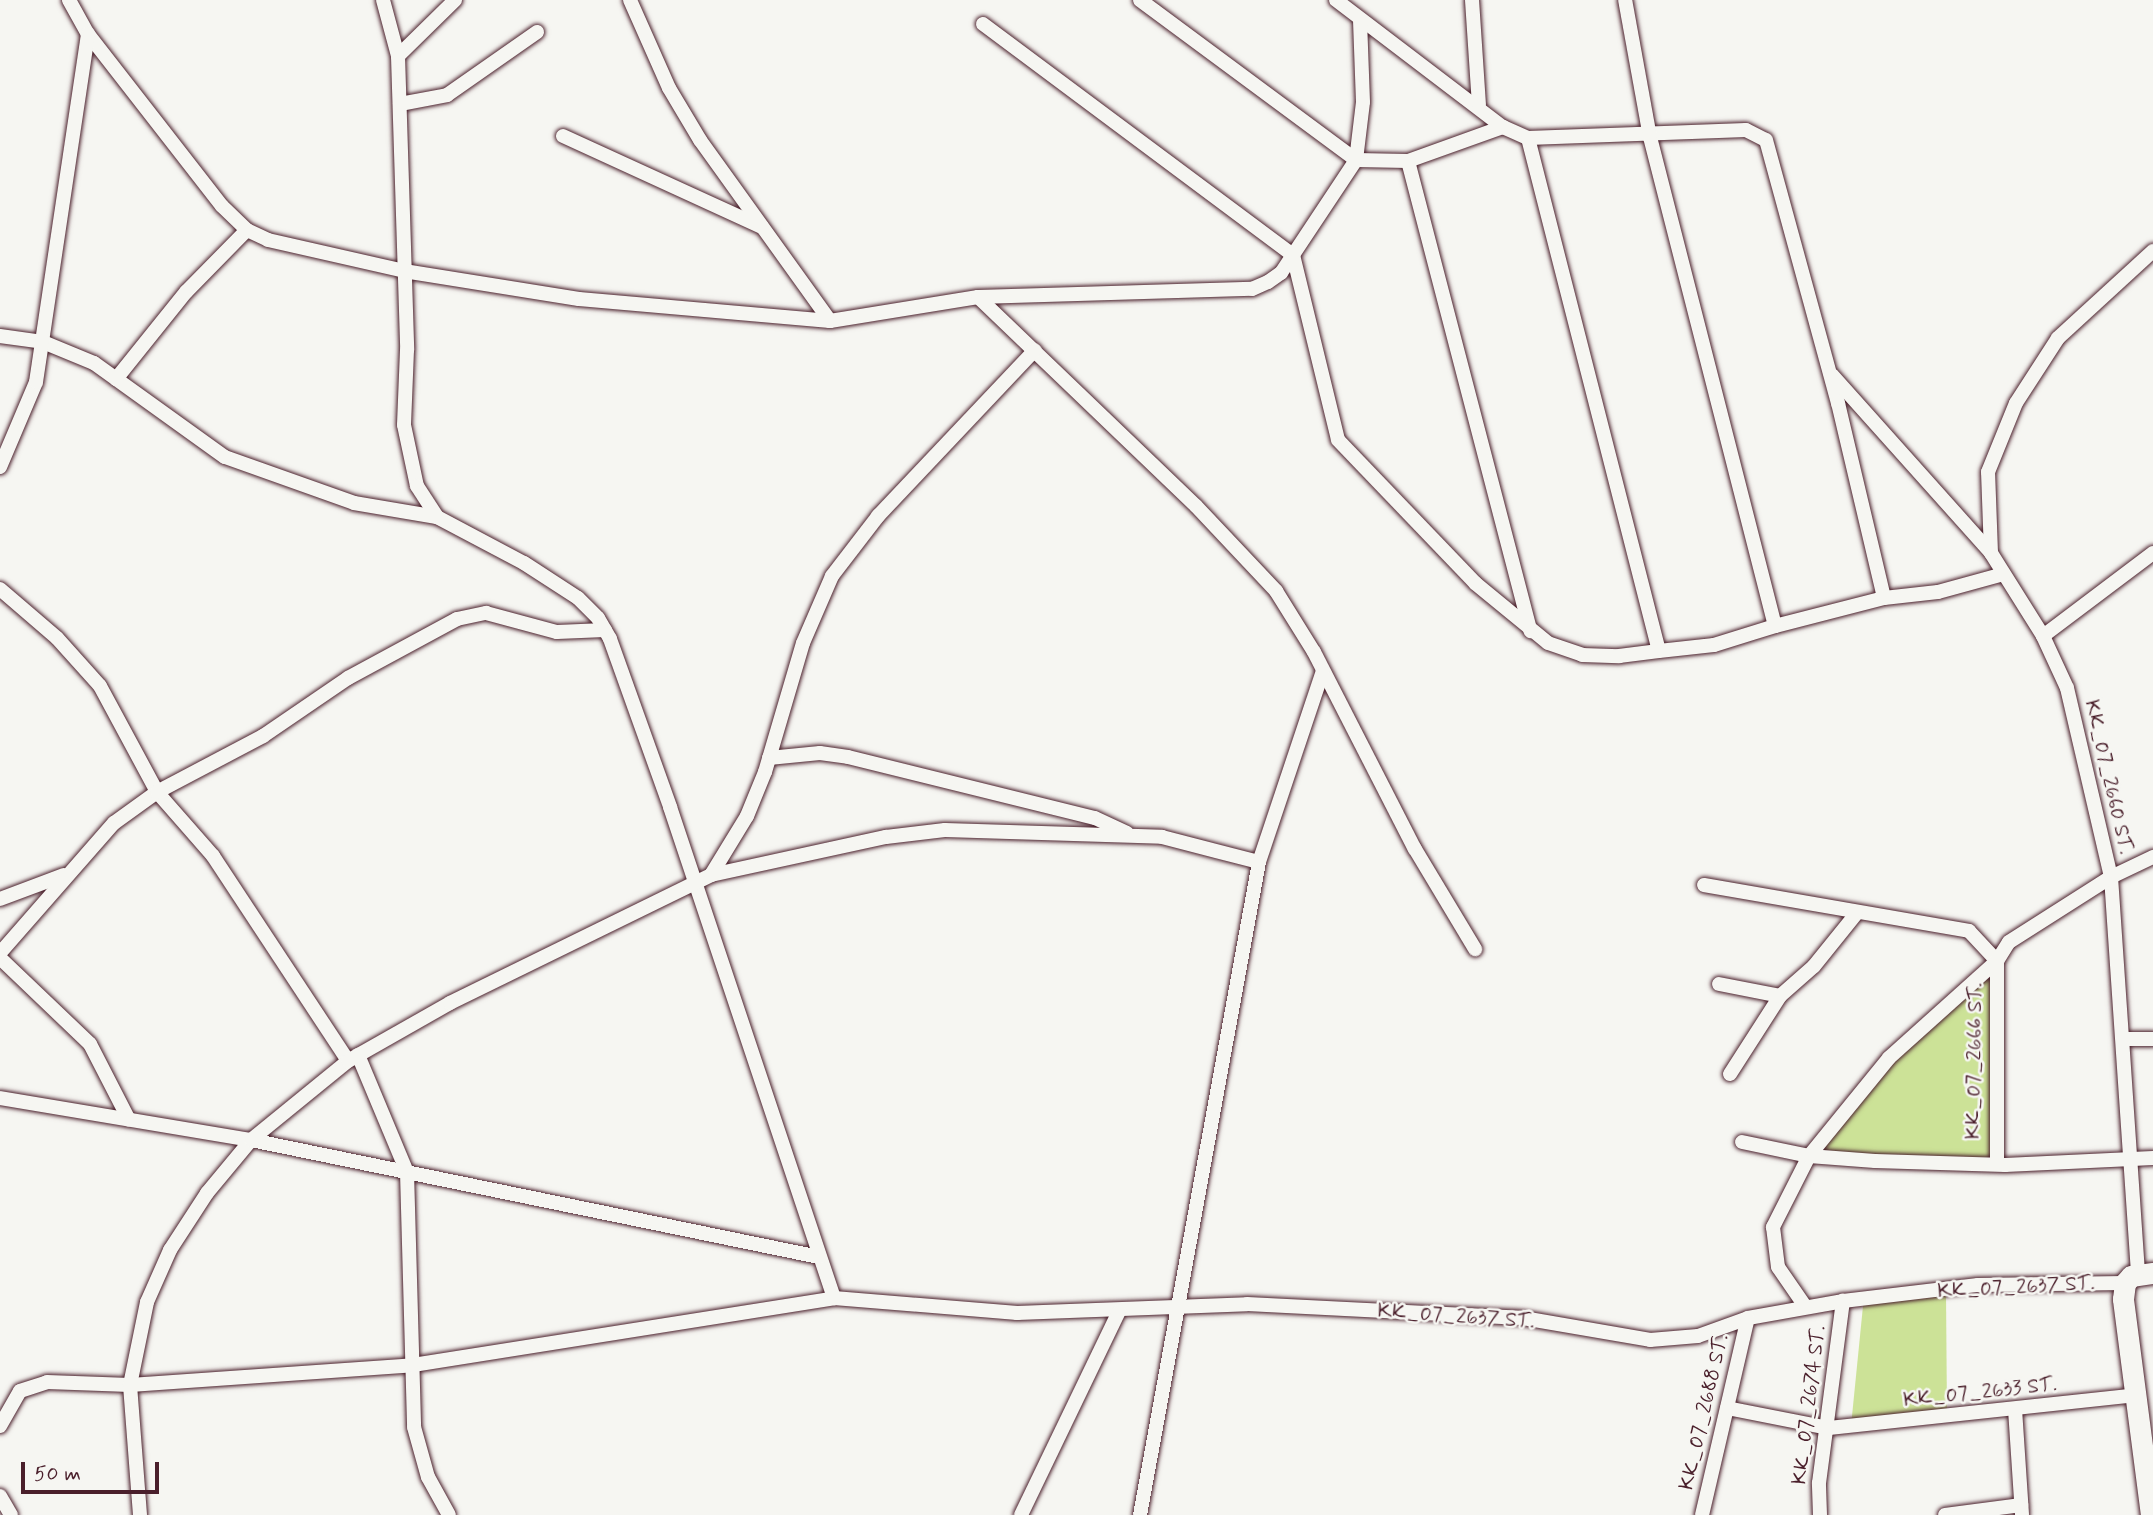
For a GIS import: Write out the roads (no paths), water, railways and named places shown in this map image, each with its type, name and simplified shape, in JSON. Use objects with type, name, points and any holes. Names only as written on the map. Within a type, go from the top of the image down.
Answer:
[{"type":"street","points":[[69,0],[88,34],[222,206],[247,230],[268,240],[404,271],[579,299],[830,321],[978,297],[1252,289],[1281,273],[1356,160],[1363,102],[1360,19]]},
{"type":"street","points":[[383,0],[398,56],[407,451],[417,486],[437,517]]},
{"type":"street","points":[[398,56],[455,0]]},
{"type":"street","points":[[630,0],[669,88],[699,140],[830,321]]},
{"type":"street","points":[[1140,0],[1356,160],[1408,161],[1503,127]]},
{"type":"street","points":[[1336,0],[1479,105],[1503,127],[1528,138],[1650,137],[1746,130],[1766,140],[1829,372],[1884,598]]},
{"type":"street","points":[[1472,0],[1479,105]]},
{"type":"street","points":[[1625,0],[1650,137],[1775,626]]},
{"type":"street","points":[[983,24],[1293,255],[1338,440],[1475,583],[1531,633],[1582,654],[1619,656],[1714,645],[1884,598],[1938,592],[2004,573]]},
{"type":"street","points":[[400,104],[447,95],[537,32]]},
{"type":"street","points":[[0,467],[29,405],[43,342],[88,34]]},
{"type":"street","points":[[563,136],[762,228]]},
{"type":"street","points":[[1528,138],[1659,651]]},
{"type":"street","points":[[1408,161],[1531,633]]},
{"type":"street","points":[[116,379],[186,292],[247,230]]},
{"type":"street","points":[[1991,553],[1988,472],[2016,403],[2058,338],[2153,251]]},
{"type":"street","points":[[978,297],[1196,506],[1276,591],[1324,671],[1415,849],[1475,949]]},
{"type":"street","points":[[0,336],[43,342],[94,363],[225,457],[354,503],[437,517],[524,564],[578,598],[605,630],[694,882],[834,1298]]},
{"type":"street","points":[[711,875],[747,816],[769,758],[803,643],[832,576],[878,516],[1035,350]]},
{"type":"street","name":"KK_07_2660 ST.","points":[[1829,372],[1991,553],[2043,636],[2067,688],[2110,877],[2123,1039],[2127,1160],[2138,1276]]},
{"type":"street","points":[[2043,636],[2153,553]]},
{"type":"street","points":[[0,589],[57,638],[100,686],[157,792],[213,856],[353,1058],[407,1172],[414,1427],[428,1477],[449,1515]]},
{"type":"street","points":[[129,1120],[90,1044],[0,956],[68,873],[114,823],[157,792],[262,736],[348,678],[457,619],[486,613],[557,632],[605,630]]},
{"type":"street","points":[[1140,1515],[1259,862],[1324,671]]},
{"type":"street","points":[[769,758],[820,753],[848,757],[1095,818],[1131,836]]},
{"type":"street","points":[[141,1515],[130,1385],[147,1302],[170,1250],[207,1193],[251,1140],[353,1058],[450,1003],[694,882],[711,875],[886,837],[945,830],[1161,837],[1259,862]]},
{"type":"street","points":[[1805,1306],[1778,1266],[1773,1227],[1809,1156],[1889,1058],[1997,961],[2010,942],[2110,877],[2153,857]]},
{"type":"street","points":[[0,900],[68,873]]},
{"type":"street","points":[[1704,885],[1856,914],[1969,931],[1997,961]]},
{"type":"street","points":[[1730,1074],[1780,996],[1815,966],[1856,914]]},
{"type":"street","name":"KK_07_2666 ST.","points":[[1997,961],[1997,1161]]},
{"type":"street","points":[[1719,984],[1780,996]]},
{"type":"street","points":[[2123,1039],[2153,1039]]},
{"type":"street","points":[[0,1098],[251,1140],[820,1257]]},
{"type":"street","points":[[1742,1142],[1809,1156],[1997,1161],[2005,1165],[2153,1158]]},
{"type":"street","points":[[2138,1276],[2136,1395],[2151,1515]]},
{"type":"street","name":"KK_07_2637 ST.","points":[[0,1426],[20,1391],[32,1385],[130,1385],[413,1365],[834,1298],[1017,1313],[1247,1304],[1523,1318],[1650,1340],[1698,1336],[1748,1318],[1843,1301],[1978,1285],[2138,1276]]},
{"type":"street","name":"KK_07_2674 ST.","points":[[1820,1515],[1819,1483],[1829,1428],[1843,1301]]},
{"type":"street","points":[[1021,1515],[1119,1311]]},
{"type":"street","name":"KK_07_2688 ST.","points":[[1702,1515],[1748,1318]]},
{"type":"street","name":"KK_07_2633 ST.","points":[[1727,1408],[1829,1428],[2136,1395]]},
{"type":"street","points":[[1945,1515],[2022,1510],[2015,1409]]},
{"type":"street","points":[[0,1496],[11,1515]]}]
